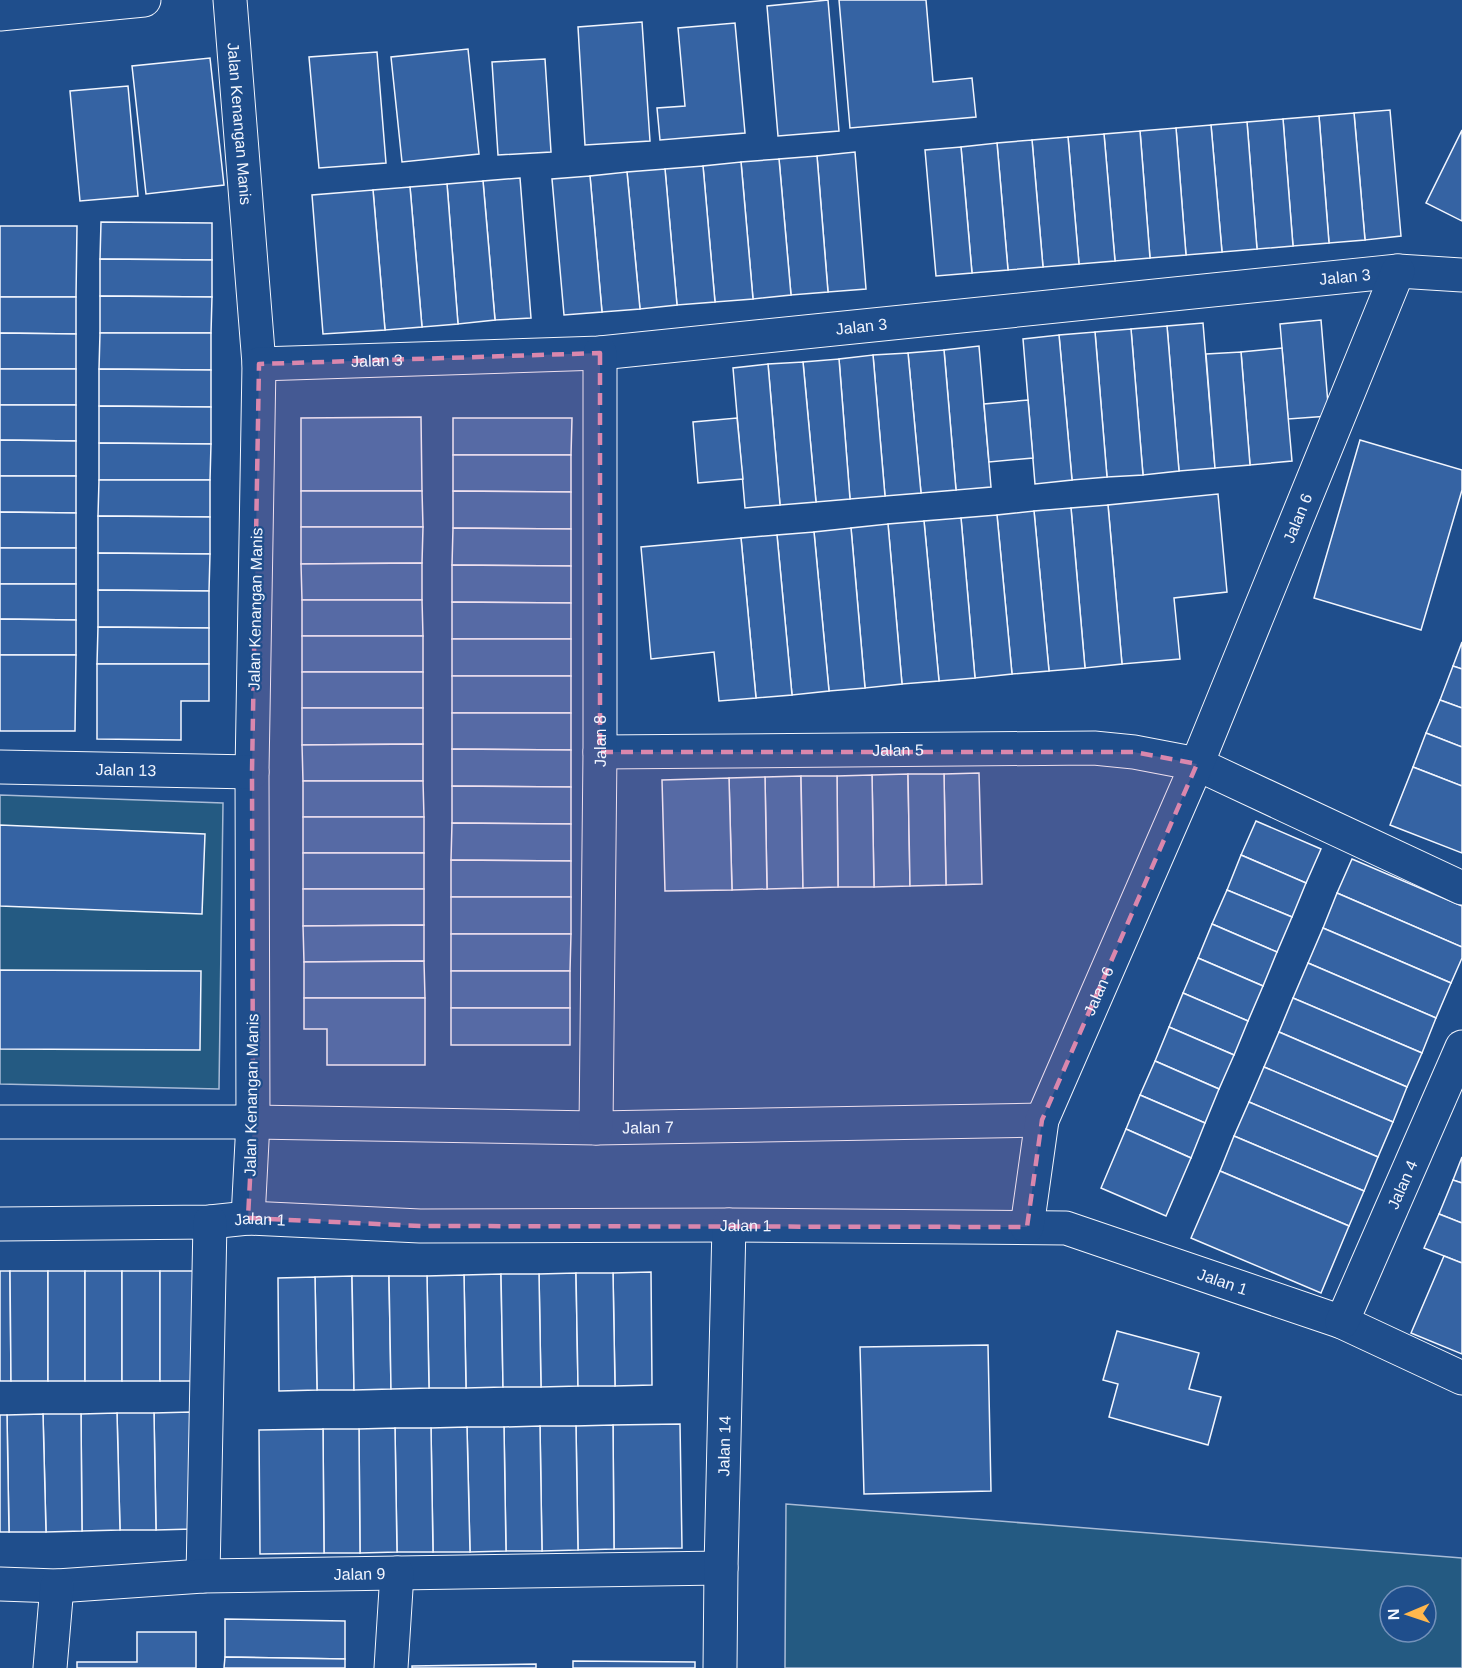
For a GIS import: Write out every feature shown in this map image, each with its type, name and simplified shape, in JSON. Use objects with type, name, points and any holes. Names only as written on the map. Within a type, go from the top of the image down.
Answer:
[{"type":"street","points":[[0,14],[144,0]]},
{"type":"street","name":"Jalan Kenangan Manis","points":[[230,0],[260,364],[252,772],[253,1122],[248,1218]]},
{"type":"street","name":"Jalan 3","points":[[260,364],[600,353],[1398,271],[1462,275]]},
{"type":"street","name":"Jalan 6","points":[[1027,1227],[1042,1120],[1197,764],[1398,271]]},
{"type":"street","name":"Jalan 8","points":[[596,1128],[600,752],[600,353]]},
{"type":"street","name":"Jalan 5","points":[[600,752],[1094,748],[1134,752],[1197,764]]},
{"type":"street","points":[[1197,764],[1462,888]]},
{"type":"street","name":"Jalan 13","points":[[0,767],[252,772]]},
{"type":"street","name":"Jalan 4","points":[[1342,1322],[1462,1047]]},
{"type":"street","name":"Jalan 7","points":[[0,1122],[253,1122],[596,1128],[1042,1120]]},
{"type":"street","name":"Jalan 1","points":[[0,1224],[210,1222],[248,1218],[420,1226],[729,1225],[1066,1228],[1342,1322],[1462,1378]]},
{"type":"street","points":[[203,1576],[210,1222]]},
{"type":"street","name":"Jalan 14","points":[[720,1668],[729,1225]]},
{"type":"street","name":"Jalan 9","points":[[0,1584],[57,1586],[203,1576],[721,1568]]},
{"type":"street","points":[[391,1668],[397,1573]]},
{"type":"street","points":[[50,1668],[57,1586]]},
{"type":"highlighted area","points":[[600,353],[600,752],[1134,752],[1197,764],[1042,1120],[1027,1227],[420,1226],[248,1218],[253,1122],[252,772],[259,364]]},
{"type":"shaded area","points":[[0,795],[223,803],[219,1089],[0,1084]]},
{"type":"shaded area","points":[[786,1504],[1462,1558],[1462,1668],[785,1668]]},
{"type":"building","points":[[828,0],[839,131],[778,136],[767,6]]},
{"type":"building","points":[[839,0],[926,0],[933,82],[972,78],[976,117],[850,128]]},
{"type":"building","points":[[642,22],[650,141],[585,145],[578,27]]},
{"type":"building","points":[[735,23],[745,133],[660,140],[657,108],[685,106],[678,28]]},
{"type":"building","points":[[468,49],[479,154],[402,162],[391,57]]},
{"type":"building","points":[[377,52],[386,163],[319,168],[309,57]]},
{"type":"building","points":[[210,58],[224,185],[146,194],[132,66]]},
{"type":"building","points":[[545,59],[551,152],[498,155],[492,62]]},
{"type":"building","points":[[128,86],[138,196],[80,201],[70,91]]},
{"type":"building","points":[[1390,110],[1401,236],[1365,240],[1354,113]]},
{"type":"building","points":[[1354,113],[1365,240],[1329,243],[1319,116]]},
{"type":"building","points":[[1319,116],[1329,243],[1293,246],[1283,119]]},
{"type":"building","points":[[1283,119],[1293,246],[1257,249],[1247,122]]},
{"type":"building","points":[[1247,122],[1257,249],[1222,252],[1211,125]]},
{"type":"building","points":[[1211,125],[1222,252],[1186,255],[1176,128]]},
{"type":"building","points":[[1176,128],[1186,255],[1150,258],[1140,131]]},
{"type":"building","points":[[1462,130],[1462,221],[1426,203]]},
{"type":"building","points":[[1140,131],[1150,258],[1115,261],[1104,134]]},
{"type":"building","points":[[1104,134],[1115,261],[1079,264],[1068,137]]},
{"type":"building","points":[[1068,137],[1079,264],[1043,267],[1032,140]]},
{"type":"building","points":[[1032,140],[1043,267],[1008,270],[997,143]]},
{"type":"building","points":[[997,143],[1008,270],[972,273],[961,147]]},
{"type":"building","points":[[961,147],[972,273],[936,276],[925,150]]},
{"type":"building","points":[[855,152],[866,289],[828,292],[817,156]]},
{"type":"building","points":[[817,156],[828,292],[791,295],[779,159]]},
{"type":"building","points":[[779,159],[791,295],[753,299],[741,162]]},
{"type":"building","points":[[741,162],[753,299],[715,302],[703,166]]},
{"type":"building","points":[[703,166],[715,302],[677,305],[665,169]]},
{"type":"building","points":[[665,169],[677,305],[640,309],[627,172]]},
{"type":"building","points":[[627,172],[640,309],[602,312],[590,176]]},
{"type":"building","points":[[590,176],[602,312],[564,315],[552,179]]},
{"type":"building","points":[[520,178],[531,318],[495,320],[483,181]]},
{"type":"building","points":[[483,181],[495,320],[458,324],[447,184]]},
{"type":"building","points":[[447,184],[458,324],[422,327],[410,187]]},
{"type":"building","points":[[410,187],[422,327],[385,330],[373,190]]},
{"type":"building","points":[[373,190],[385,330],[323,334],[312,195]]},
{"type":"building","points":[[101,222],[212,223],[212,260],[100,259]]},
{"type":"building","points":[[0,226],[77,226],[76,297],[0,297]]},
{"type":"building","points":[[100,259],[212,260],[212,297],[100,296]]},
{"type":"building","points":[[100,296],[212,297],[211,333],[100,333]]},
{"type":"building","points":[[0,297],[76,297],[76,334],[0,333]]},
{"type":"building","points":[[1321,320],[1329,416],[1288,419],[1280,324]]},
{"type":"building","points":[[1203,323],[1215,468],[1179,471],[1167,326]]},
{"type":"building","points":[[1167,326],[1179,471],[1143,475],[1131,329]]},
{"type":"building","points":[[1131,329],[1143,475],[1107,477],[1095,332]]},
{"type":"building","points":[[1095,332],[1107,477],[1072,480],[1059,335]]},
{"type":"building","points":[[0,333],[76,334],[76,369],[0,369]]},
{"type":"building","points":[[100,333],[211,333],[211,370],[99,369]]},
{"type":"building","points":[[1059,335],[1072,480],[1035,484],[1023,339]]},
{"type":"building","points":[[979,346],[991,487],[956,490],[944,350]]},
{"type":"building","points":[[1282,348],[1292,461],[1250,465],[1241,352]]},
{"type":"building","points":[[944,350],[956,490],[921,493],[908,353]]},
{"type":"building","points":[[1241,352],[1250,465],[1215,468],[1206,354]]},
{"type":"building","points":[[908,353],[921,493],[885,496],[873,355]]},
{"type":"building","points":[[873,355],[885,496],[850,499],[839,359]]},
{"type":"building","points":[[839,359],[850,499],[816,502],[803,362]]},
{"type":"building","points":[[803,362],[816,502],[780,505],[768,364]]},
{"type":"building","points":[[768,364],[780,505],[745,508],[733,368]]},
{"type":"building","points":[[0,369],[76,369],[76,405],[0,405]]},
{"type":"building","points":[[99,369],[211,370],[211,407],[99,406]]},
{"type":"building","points":[[1028,400],[1033,458],[989,462],[984,404]]},
{"type":"building","points":[[0,405],[76,405],[76,441],[0,440]]},
{"type":"building","points":[[99,406],[211,407],[211,444],[99,443]]},
{"type":"building","points":[[421,417],[422,491],[301,491],[301,418]]},
{"type":"building","points":[[453,418],[572,418],[571,455],[453,455]]},
{"type":"building","points":[[737,418],[743,479],[698,483],[693,422]]},
{"type":"building","points":[[0,440],[76,441],[76,476],[0,476]]},
{"type":"building","points":[[1360,440],[1462,470],[1462,490],[1421,630],[1314,598]]},
{"type":"building","points":[[99,443],[211,444],[210,480],[99,480]]},
{"type":"building","points":[[453,455],[571,455],[571,492],[453,491]]},
{"type":"building","points":[[0,476],[76,476],[76,513],[0,512]]},
{"type":"building","points":[[99,480],[210,480],[210,517],[98,516]]},
{"type":"building","points":[[301,491],[422,491],[423,527],[301,527]]},
{"type":"building","points":[[453,491],[571,492],[571,529],[453,528]]},
{"type":"building","points":[[1218,494],[1227,592],[1174,598],[1180,659],[1122,664],[1108,505]]},
{"type":"building","points":[[1108,505],[1122,664],[1085,668],[1071,508]]},
{"type":"building","points":[[1071,508],[1085,668],[1049,671],[1034,511]]},
{"type":"building","points":[[1034,511],[1049,671],[1012,674],[997,515]]},
{"type":"building","points":[[0,512],[76,513],[76,548],[0,548]]},
{"type":"building","points":[[997,515],[1012,674],[975,678],[961,518]]},
{"type":"building","points":[[98,516],[210,517],[210,554],[98,553]]},
{"type":"building","points":[[961,518],[975,678],[939,681],[924,521]]},
{"type":"building","points":[[924,521],[939,681],[902,684],[888,524]]},
{"type":"building","points":[[888,524],[902,684],[865,688],[851,528]]},
{"type":"building","points":[[301,527],[423,527],[422,563],[301,564]]},
{"type":"building","points":[[453,528],[571,529],[571,566],[452,565]]},
{"type":"building","points":[[851,528],[865,688],[829,691],[814,532]]},
{"type":"building","points":[[814,532],[829,691],[792,695],[777,535]]},
{"type":"building","points":[[777,535],[792,695],[756,698],[741,538]]},
{"type":"building","points":[[741,538],[756,698],[719,701],[714,652],[651,659],[641,547]]},
{"type":"building","points":[[0,548],[76,548],[76,584],[0,584]]},
{"type":"building","points":[[98,553],[210,554],[209,591],[98,590]]},
{"type":"building","points":[[422,563],[422,600],[302,600],[301,564]]},
{"type":"building","points":[[452,565],[571,566],[571,603],[452,602]]},
{"type":"building","points":[[0,584],[76,584],[76,620],[0,619]]},
{"type":"building","points":[[98,590],[209,591],[209,628],[98,627]]},
{"type":"building","points":[[302,600],[422,600],[423,636],[302,636]]},
{"type":"building","points":[[452,602],[571,603],[571,639],[452,639]]},
{"type":"building","points":[[0,619],[76,620],[76,655],[0,655]]},
{"type":"building","points":[[98,627],[209,628],[209,664],[97,664]]},
{"type":"building","points":[[302,636],[423,636],[423,672],[302,672]]},
{"type":"building","points":[[452,639],[571,639],[571,676],[452,676]]},
{"type":"building","points":[[1462,642],[1462,669],[1453,666]]},
{"type":"building","points":[[0,655],[76,655],[75,731],[0,731]]},
{"type":"building","points":[[97,664],[209,664],[209,701],[181,701],[181,740],[97,739]]},
{"type":"building","points":[[1453,666],[1462,669],[1462,708],[1440,700]]},
{"type":"building","points":[[302,672],[423,672],[423,708],[302,708]]},
{"type":"building","points":[[452,676],[571,676],[571,713],[452,713]]},
{"type":"building","points":[[1440,700],[1462,708],[1462,747],[1426,733]]},
{"type":"building","points":[[302,708],[423,708],[423,744],[302,745]]},
{"type":"building","points":[[452,713],[571,713],[571,750],[452,749]]},
{"type":"building","points":[[1426,733],[1462,747],[1462,786],[1413,767]]},
{"type":"building","points":[[423,744],[423,781],[303,781],[302,745]]},
{"type":"building","points":[[452,749],[571,750],[571,787],[452,786]]},
{"type":"building","points":[[1413,767],[1462,786],[1462,853],[1390,825]]},
{"type":"building","points":[[979,773],[982,884],[946,885],[944,774]]},
{"type":"building","points":[[908,774],[910,886],[874,887],[872,775]]},
{"type":"building","points":[[908,774],[944,774],[946,885],[910,886]]},
{"type":"building","points":[[872,775],[874,887],[838,887],[837,776]]},
{"type":"building","points":[[801,776],[803,888],[767,889],[765,777]]},
{"type":"building","points":[[801,776],[837,776],[838,887],[803,888]]},
{"type":"building","points":[[765,777],[767,889],[732,890],[729,778]]},
{"type":"building","points":[[729,778],[732,890],[665,891],[662,780]]},
{"type":"building","points":[[303,781],[423,781],[424,817],[303,817]]},
{"type":"building","points":[[452,786],[571,787],[571,824],[452,823]]},
{"type":"building","points":[[303,817],[424,817],[424,853],[303,853]]},
{"type":"building","points":[[1256,821],[1321,849],[1306,883],[1241,855]]},
{"type":"building","points":[[452,823],[571,824],[571,861],[451,860]]},
{"type":"building","points":[[0,825],[205,834],[202,914],[0,906]]},
{"type":"building","points":[[303,853],[424,853],[424,889],[303,889]]},
{"type":"building","points":[[1241,855],[1306,883],[1292,917],[1227,890]]},
{"type":"building","points":[[1352,859],[1462,906],[1462,947],[1337,893]]},
{"type":"building","points":[[451,860],[571,861],[571,897],[451,897]]},
{"type":"building","points":[[303,889],[424,889],[424,925],[303,926]]},
{"type":"building","points":[[1227,890],[1292,917],[1277,952],[1212,924]]},
{"type":"building","points":[[1337,893],[1462,947],[1462,958],[1451,983],[1323,928]]},
{"type":"building","points":[[451,897],[571,897],[571,934],[451,934]]},
{"type":"building","points":[[1212,924],[1277,952],[1263,986],[1198,958]]},
{"type":"building","points":[[424,925],[424,961],[304,962],[303,926]]},
{"type":"building","points":[[1323,928],[1451,983],[1436,1018],[1308,963]]},
{"type":"building","points":[[451,934],[571,934],[570,971],[451,971]]},
{"type":"building","points":[[1198,958],[1263,986],[1248,1021],[1183,993]]},
{"type":"building","points":[[424,961],[425,998],[304,998],[304,962]]},
{"type":"building","points":[[1308,963],[1436,1018],[1422,1053],[1293,998]]},
{"type":"building","points":[[0,970],[201,971],[200,1050],[0,1049]]},
{"type":"building","points":[[451,971],[570,971],[570,1008],[451,1008]]},
{"type":"building","points":[[1183,993],[1248,1021],[1234,1055],[1169,1027]]},
{"type":"building","points":[[304,998],[425,998],[425,1065],[327,1065],[327,1029],[304,1029]]},
{"type":"building","points":[[1293,998],[1422,1053],[1407,1087],[1279,1032]]},
{"type":"building","points":[[451,1008],[570,1008],[570,1045],[451,1045]]},
{"type":"building","points":[[1169,1027],[1234,1055],[1219,1089],[1155,1061]]},
{"type":"building","points":[[1279,1032],[1407,1087],[1393,1122],[1264,1067]]},
{"type":"building","points":[[1155,1061],[1219,1089],[1205,1123],[1140,1095]]},
{"type":"building","points":[[1264,1067],[1393,1122],[1378,1157],[1249,1102]]},
{"type":"building","points":[[1140,1095],[1205,1123],[1191,1158],[1126,1129]]},
{"type":"building","points":[[1249,1102],[1378,1157],[1364,1191],[1234,1136]]},
{"type":"building","points":[[1126,1129],[1191,1158],[1166,1216],[1101,1188]]},
{"type":"building","points":[[1234,1136],[1364,1191],[1349,1226],[1220,1171]]},
{"type":"building","points":[[1462,1157],[1462,1183],[1453,1180]]},
{"type":"building","points":[[1220,1171],[1349,1226],[1321,1293],[1191,1238]]},
{"type":"building","points":[[1453,1180],[1462,1183],[1462,1223],[1439,1214]]},
{"type":"building","points":[[1439,1214],[1462,1223],[1462,1263],[1424,1248]]},
{"type":"building","points":[[1444,1256],[1462,1263],[1462,1354],[1411,1333]]},
{"type":"building","points":[[0,1271],[10,1271],[11,1381],[0,1381]]},
{"type":"building","points":[[10,1271],[48,1271],[48,1381],[11,1381]]},
{"type":"building","points":[[48,1271],[85,1271],[85,1381],[48,1381]]},
{"type":"building","points":[[85,1271],[122,1271],[122,1381],[85,1381]]},
{"type":"building","points":[[122,1271],[160,1271],[160,1381],[122,1381]]},
{"type":"building","points":[[160,1271],[197,1271],[197,1381],[160,1381]]},
{"type":"building","points":[[651,1272],[652,1385],[615,1386],[613,1273]]},
{"type":"building","points":[[576,1273],[578,1386],[541,1387],[539,1274]]},
{"type":"building","points":[[576,1273],[613,1273],[615,1386],[578,1386]]},
{"type":"building","points":[[501,1274],[503,1387],[466,1388],[464,1275]]},
{"type":"building","points":[[501,1274],[539,1274],[541,1387],[503,1387]]},
{"type":"building","points":[[464,1275],[466,1388],[429,1388],[427,1276]]},
{"type":"building","points":[[352,1276],[354,1390],[317,1390],[315,1277]]},
{"type":"building","points":[[352,1276],[389,1276],[391,1389],[354,1390]]},
{"type":"building","points":[[389,1276],[427,1276],[429,1388],[391,1389]]},
{"type":"building","points":[[315,1277],[317,1390],[279,1391],[278,1278]]},
{"type":"building","points":[[1117,1331],[1199,1353],[1189,1389],[1221,1397],[1208,1445],[1109,1417],[1118,1384],[1103,1380]]},
{"type":"building","points":[[988,1345],[991,1491],[864,1494],[860,1347]]},
{"type":"building","points":[[191,1412],[193,1529],[156,1530],[154,1413]]},
{"type":"building","points":[[117,1413],[154,1413],[156,1530],[120,1530]]},
{"type":"building","points":[[117,1413],[120,1530],[82,1531],[81,1414]]},
{"type":"building","points":[[43,1414],[81,1414],[82,1531],[46,1532]]},
{"type":"building","points":[[43,1414],[46,1532],[9,1532],[7,1415]]},
{"type":"building","points":[[0,1415],[7,1415],[9,1532],[0,1532]]},
{"type":"building","points":[[680,1424],[682,1548],[614,1549],[613,1425]]},
{"type":"building","points":[[613,1425],[614,1549],[578,1550],[576,1426]]},
{"type":"building","points":[[540,1426],[576,1426],[578,1550],[542,1551]]},
{"type":"building","points":[[540,1426],[542,1551],[506,1551],[504,1427]]},
{"type":"building","points":[[467,1427],[504,1427],[506,1551],[470,1552]]},
{"type":"building","points":[[467,1427],[470,1552],[433,1552],[431,1428]]},
{"type":"building","points":[[395,1428],[431,1428],[433,1552],[397,1552]]},
{"type":"building","points":[[395,1428],[397,1552],[360,1553],[359,1429]]},
{"type":"building","points":[[323,1429],[359,1429],[360,1553],[324,1553]]},
{"type":"building","points":[[323,1429],[324,1553],[260,1554],[259,1430]]},
{"type":"building","points":[[225,1619],[345,1621],[345,1659],[225,1657]]},
{"type":"building","points":[[137,1632],[196,1632],[196,1668],[77,1668],[77,1662],[137,1662]]},
{"type":"building","points":[[225,1657],[345,1659],[345,1668],[224,1668]]},
{"type":"building","points":[[573,1661],[695,1662],[695,1668],[573,1668]]},
{"type":"building","points":[[536,1664],[536,1668],[412,1668],[412,1666]]}]
